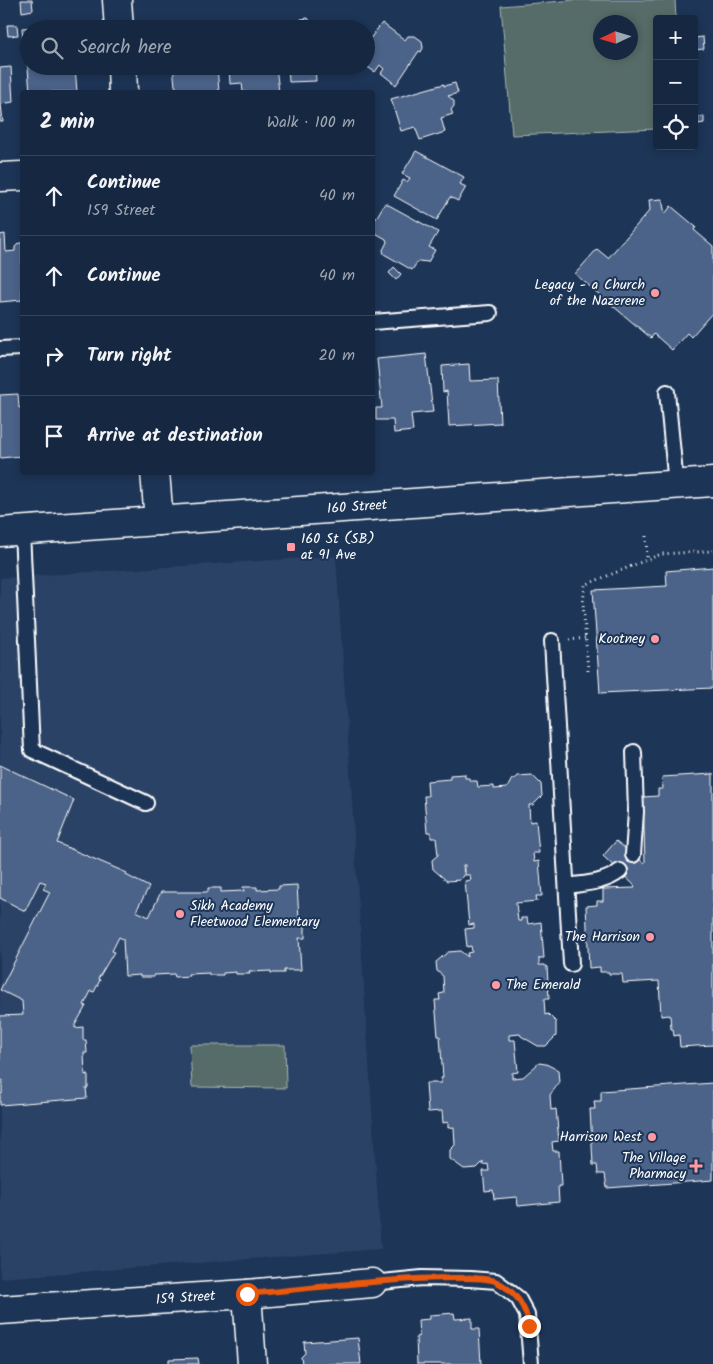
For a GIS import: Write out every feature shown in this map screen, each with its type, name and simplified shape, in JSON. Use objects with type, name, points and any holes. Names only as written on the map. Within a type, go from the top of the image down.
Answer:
[{"type":"main road","points":[[116,0],[118,20]]},
{"type":"main road","points":[[123,75],[124,90]]},
{"type":"main road","points":[[0,178],[20,176]]},
{"type":"main road","points":[[156,475],[159,521]]},
{"type":"main road","name":"160 Street","points":[[11,531],[713,482]]},
{"type":"main road","name":"159 Street","points":[[0,1310],[247,1294],[372,1283]]},
{"type":"main road","points":[[247,1294],[252,1364]]},
{"type":"lane","points":[[375,322],[490,313]]},
{"type":"lane","points":[[0,350],[20,348]]},
{"type":"lane","points":[[667,392],[676,485]]},
{"type":"lane","points":[[11,531],[32,750],[146,803]]},
{"type":"lane","points":[[552,641],[571,964]]},
{"type":"lane","points":[[633,855],[636,812],[634,752]]},
{"type":"lane","points":[[567,886],[612,878],[620,871]]},
{"type":"lane","points":[[372,1283],[422,1278],[470,1278],[496,1281],[518,1298],[527,1315],[531,1364]]},
{"type":"path","points":[[646,536],[647,559]]},
{"type":"path","points":[[588,671],[583,603],[585,585],[661,554],[713,551]]},
{"type":"path","points":[[569,640],[586,638]]},
{"type":"shaded area","name":"Sikh Academy Fleetwood Elementary","points":[[336,556],[381,1249],[0,1278],[0,578]]},
{"type":"green space","points":[[575,0],[675,0],[676,15],[653,15],[653,129],[512,135],[501,6]]},
{"type":"green space","points":[[190,1045],[285,1045],[286,1088],[192,1087]]},
{"type":"building","points":[[21,0],[32,0],[33,10],[22,12]]},
{"type":"building","points":[[382,23],[405,40],[408,36],[415,36],[422,41],[423,48],[421,52],[419,51],[396,85],[381,73],[384,69],[380,65],[375,72],[375,32]]},
{"type":"building","points":[[7,25],[17,25],[18,35],[8,36]]},
{"type":"building","points":[[703,37],[704,49],[698,50],[698,38]]},
{"type":"building","points":[[11,67],[13,102],[1,104],[3,122],[0,122],[0,68]]},
{"type":"building","points":[[29,75],[76,75],[77,90],[30,90]]},
{"type":"building","points":[[174,75],[218,75],[219,90],[180,90],[175,86]]},
{"type":"building","points":[[230,75],[277,75],[279,90],[243,90],[242,83],[230,84]]},
{"type":"building","points":[[289,75],[316,75],[316,81],[289,82]]},
{"type":"building","points":[[455,83],[458,93],[448,96],[454,101],[454,106],[451,110],[453,114],[441,118],[445,132],[420,140],[415,127],[401,131],[391,99],[444,84],[444,86]]},
{"type":"building","points":[[704,116],[704,123],[698,124],[698,117]]},
{"type":"building","points":[[416,151],[464,177],[460,184],[466,187],[458,201],[450,197],[437,220],[394,196],[403,180],[407,182],[410,178],[402,174]]},
{"type":"building","name":"Legacy - a Church of the Nazerene","points":[[662,199],[665,214],[671,206],[696,227],[694,230],[713,246],[713,312],[691,337],[687,333],[672,350],[654,334],[651,338],[575,274],[597,249],[608,258],[650,210],[649,200]]},
{"type":"building","points":[[385,203],[438,232],[429,247],[435,250],[428,262],[418,261],[412,270],[384,254],[383,250],[387,242],[386,239],[375,233],[375,220]]},
{"type":"building","points":[[5,234],[6,252],[15,251],[15,247],[20,243],[20,300],[0,302],[0,235]]},
{"type":"building","points":[[394,267],[401,274],[396,280],[389,273]]},
{"type":"building","points":[[426,354],[433,412],[411,414],[413,431],[394,433],[393,420],[376,420],[376,408],[382,408],[377,359]]},
{"type":"building","points":[[469,364],[470,381],[498,380],[500,423],[449,426],[447,391],[443,392],[442,366]]},
{"type":"building","points":[[18,394],[20,408],[20,456],[0,458],[0,395]]},
{"type":"building","name":"Kootney","points":[[713,567],[713,688],[600,693],[593,590],[667,586],[666,571]]},
{"type":"building","points":[[0,765],[74,800],[57,843],[127,873],[126,875],[149,887],[136,911],[149,917],[161,892],[208,892],[208,888],[221,888],[221,892],[244,891],[243,887],[257,887],[257,890],[279,889],[279,886],[297,885],[299,919],[305,918],[305,938],[299,938],[301,970],[284,970],[284,973],[271,973],[271,971],[249,972],[250,974],[223,973],[223,975],[209,975],[209,973],[188,974],[189,976],[175,977],[174,974],[154,975],[154,977],[140,977],[140,975],[125,976],[123,939],[119,937],[112,951],[114,952],[98,979],[100,980],[94,992],[91,991],[84,1005],[86,1006],[75,1025],[75,1028],[83,1027],[83,1040],[86,1040],[87,1053],[84,1053],[85,1075],[88,1074],[87,1098],[0,1105],[2,1080],[0,1080],[0,1016],[23,1015],[22,1001],[0,990],[50,892],[43,889],[46,883],[40,881],[25,911],[0,898]]},
{"type":"building","name":"The Emerald","points":[[465,774],[465,778],[469,778],[470,781],[477,781],[478,787],[494,786],[494,789],[507,788],[512,779],[518,776],[532,775],[541,784],[542,796],[533,805],[529,805],[530,822],[536,821],[539,853],[533,853],[534,862],[539,861],[542,896],[536,896],[537,901],[516,903],[518,921],[521,921],[521,918],[527,918],[528,924],[541,922],[544,958],[539,958],[539,965],[547,967],[549,999],[544,999],[545,1015],[548,1014],[556,1022],[556,1036],[546,1046],[538,1046],[520,1034],[509,1035],[509,1040],[515,1040],[518,1072],[512,1073],[512,1078],[523,1077],[539,1063],[558,1070],[559,1083],[550,1095],[551,1110],[556,1109],[559,1141],[552,1142],[553,1151],[559,1151],[561,1186],[558,1186],[559,1202],[518,1206],[517,1197],[494,1199],[493,1190],[485,1191],[483,1171],[489,1171],[488,1164],[483,1165],[483,1162],[477,1168],[464,1169],[450,1159],[450,1150],[455,1145],[454,1127],[448,1128],[448,1122],[443,1123],[442,1111],[428,1112],[426,1083],[441,1083],[441,1078],[443,1078],[435,1000],[440,1000],[439,994],[444,993],[443,976],[437,971],[436,962],[448,952],[460,951],[468,957],[467,953],[472,952],[471,946],[467,947],[465,929],[474,928],[474,924],[469,925],[465,881],[471,880],[470,875],[465,875],[465,865],[463,865],[464,876],[460,880],[447,881],[433,869],[432,860],[438,855],[436,838],[431,838],[431,832],[427,832],[424,796],[428,796],[427,781],[450,779],[450,775]]},
{"type":"building","name":"The Harrison","points":[[713,774],[713,1045],[680,1047],[679,1035],[674,1036],[673,1029],[671,1029],[670,1015],[661,1016],[659,981],[623,983],[622,974],[600,972],[600,967],[589,968],[586,906],[597,905],[597,901],[603,901],[603,889],[635,888],[603,856],[616,841],[645,862],[643,797],[658,796],[658,789],[663,789],[662,777]]},
{"type":"building","name":"Harrison West","points":[[713,1083],[713,1180],[607,1188],[605,1174],[598,1174],[597,1165],[593,1165],[590,1109],[595,1109],[594,1101],[601,1101],[601,1091]]},
{"type":"building","points":[[454,1313],[455,1319],[472,1318],[472,1329],[479,1329],[481,1364],[417,1364],[416,1337],[419,1336],[418,1320],[430,1319],[430,1315]]},
{"type":"building","points":[[358,1338],[361,1364],[302,1364],[301,1357],[305,1353],[304,1342]]},
{"type":"building","points":[[198,1358],[199,1364],[169,1364],[169,1359]]},
{"type":"place","name":"Legacy - a Church of the Nazerene","points":[[655,293]]},
{"type":"place","name":"160 St (SB) at 91 Ave","points":[[291,547]]},
{"type":"place","name":"Kootney","points":[[655,639]]},
{"type":"place","name":"Sikh Academy Fleetwood Elementary","points":[[180,914]]},
{"type":"place","name":"The Harrison","points":[[650,937]]},
{"type":"place","name":"The Emerald","points":[[496,985]]},
{"type":"place","name":"Harrison West","points":[[652,1137]]},
{"type":"place","name":"The Village Pharmacy","points":[[696,1166]]},
{"type":"route","points":[[247,1294],[422,1278],[470,1278],[496,1281],[518,1298],[527,1315],[529,1326]]}]
